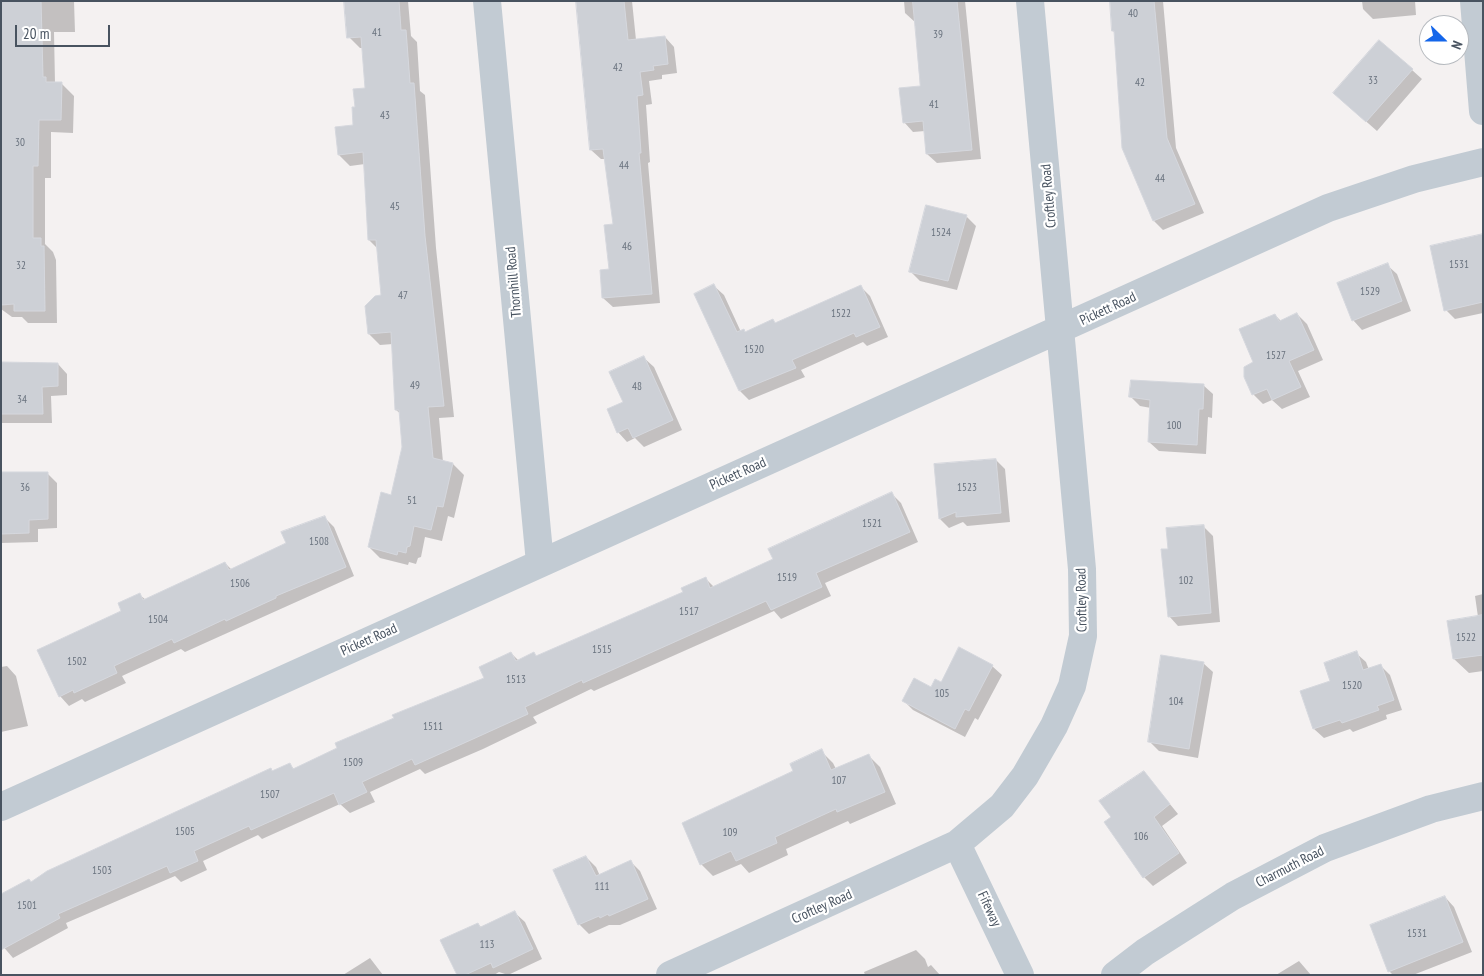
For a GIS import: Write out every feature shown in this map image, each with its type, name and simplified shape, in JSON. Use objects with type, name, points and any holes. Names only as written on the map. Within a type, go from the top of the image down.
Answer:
[{"type":"street","name":"Thornhill Road","points":[[488,1],[540,563]]},
{"type":"street","name":"Croftley Road","points":[[670,975],[958,844],[1002,806],[1025,776],[1054,726],[1072,686],[1083,636],[1082,569],[1030,1]]},
{"type":"street","points":[[1474,1],[1483,111]]},
{"type":"street","name":"Pickett Road","points":[[1,807],[1328,208],[1414,179],[1483,162]]},
{"type":"street","name":"Charmuth Road","points":[[1115,975],[1145,952],[1233,896],[1325,848],[1432,809],[1483,796]]},
{"type":"street","name":"Fifeway","points":[[958,844],[1020,975]]},
{"type":"building","points":[[1,1],[41,1],[43,77],[46,77],[46,82],[62,82],[61,120],[39,120],[38,166],[33,166],[33,238],[41,238],[41,246],[44,246],[45,311],[14,311],[14,304],[1,305]]},
{"type":"building","points":[[344,1],[399,1],[401,30],[406,30],[410,83],[414,83],[425,236],[444,406],[428,407],[433,458],[453,463],[443,507],[437,506],[431,530],[414,526],[410,546],[407,547],[406,553],[398,551],[397,555],[368,547],[381,492],[391,495],[402,447],[399,410],[395,410],[391,332],[368,334],[365,306],[375,296],[381,295],[376,240],[368,240],[363,152],[338,155],[335,127],[353,125],[352,107],[355,107],[353,89],[365,88],[361,37],[347,38]]},
{"type":"building","points":[[576,1],[624,1],[628,40],[665,36],[668,64],[653,66],[654,70],[640,72],[643,95],[637,96],[641,153],[639,153],[652,294],[602,298],[600,270],[609,269],[604,225],[613,224],[603,149],[590,150]]},
{"type":"building","points":[[913,1],[957,1],[972,150],[926,154],[923,121],[903,123],[899,88],[920,86]]},
{"type":"building","points":[[1110,1],[1154,1],[1167,138],[1195,204],[1153,221],[1122,148],[1114,31],[1112,31]]},
{"type":"building","points":[[1379,40],[1413,69],[1366,122],[1333,93]]},
{"type":"building","points":[[926,205],[967,215],[948,281],[909,272]]},
{"type":"building","points":[[1483,234],[1483,302],[1444,311],[1430,246]]},
{"type":"building","points":[[1388,263],[1402,301],[1352,321],[1337,283]]},
{"type":"building","points":[[714,284],[737,332],[744,329],[745,332],[773,319],[775,323],[861,285],[880,327],[856,337],[854,333],[792,360],[796,368],[739,391],[694,294]]},
{"type":"building","points":[[1297,313],[1314,350],[1289,361],[1301,387],[1272,400],[1267,389],[1252,395],[1244,377],[1244,367],[1253,362],[1239,329],[1275,314],[1279,321]]},
{"type":"building","points":[[644,356],[673,420],[633,438],[628,428],[617,433],[607,409],[623,402],[609,372]]},
{"type":"building","points":[[1,362],[58,363],[58,386],[42,387],[43,414],[1,414]]},
{"type":"building","points":[[1131,380],[1204,384],[1203,409],[1199,409],[1197,445],[1148,442],[1150,400],[1129,397]]},
{"type":"building","points":[[996,459],[1001,513],[956,517],[956,512],[939,519],[934,464]]},
{"type":"building","points":[[1,472],[48,472],[48,519],[29,520],[29,533],[1,534]]},
{"type":"building","points":[[892,492],[910,532],[816,573],[822,587],[771,610],[766,601],[583,683],[582,680],[525,707],[528,714],[415,765],[412,759],[362,782],[367,792],[339,805],[334,793],[251,830],[249,826],[194,851],[198,861],[170,873],[167,866],[58,914],[60,918],[1,950],[1,894],[29,879],[31,882],[47,871],[271,768],[272,771],[290,763],[293,769],[337,748],[335,743],[394,718],[392,715],[484,678],[479,667],[511,652],[516,661],[534,652],[536,656],[683,592],[681,588],[706,577],[710,588],[773,559],[768,549]]},
{"type":"building","points":[[325,516],[346,567],[276,596],[276,598],[174,643],[172,639],[114,666],[117,673],[74,693],[73,690],[59,697],[37,650],[121,611],[118,603],[140,593],[143,600],[225,562],[229,570],[286,543],[281,532]]},
{"type":"building","points":[[1204,525],[1211,613],[1168,617],[1161,549],[1168,549],[1166,528]]},
{"type":"building","points":[[1483,615],[1483,655],[1453,659],[1447,621]]},
{"type":"building","points":[[959,647],[993,665],[969,711],[965,709],[955,729],[902,701],[914,678],[931,687],[935,679],[941,682]]},
{"type":"building","points":[[1357,651],[1363,670],[1381,664],[1394,700],[1377,706],[1379,710],[1342,723],[1340,720],[1313,729],[1300,691],[1330,681],[1324,663]]},
{"type":"building","points":[[1161,655],[1204,662],[1189,749],[1148,742]]},
{"type":"building","points":[[822,749],[831,770],[869,754],[885,792],[837,812],[836,809],[775,837],[777,843],[736,861],[731,851],[700,865],[682,823],[793,771],[790,764]]},
{"type":"building","points":[[1144,771],[1170,804],[1154,817],[1179,853],[1143,878],[1104,822],[1111,817],[1099,801]]},
{"type":"building","points":[[586,856],[596,876],[631,860],[648,899],[609,916],[608,914],[600,918],[599,916],[578,925],[553,870]]},
{"type":"building","points":[[1445,896],[1463,942],[1388,972],[1370,925]]},
{"type":"building","points":[[515,911],[533,949],[493,968],[491,963],[465,975],[457,975],[440,940],[478,923],[480,927]]}]
